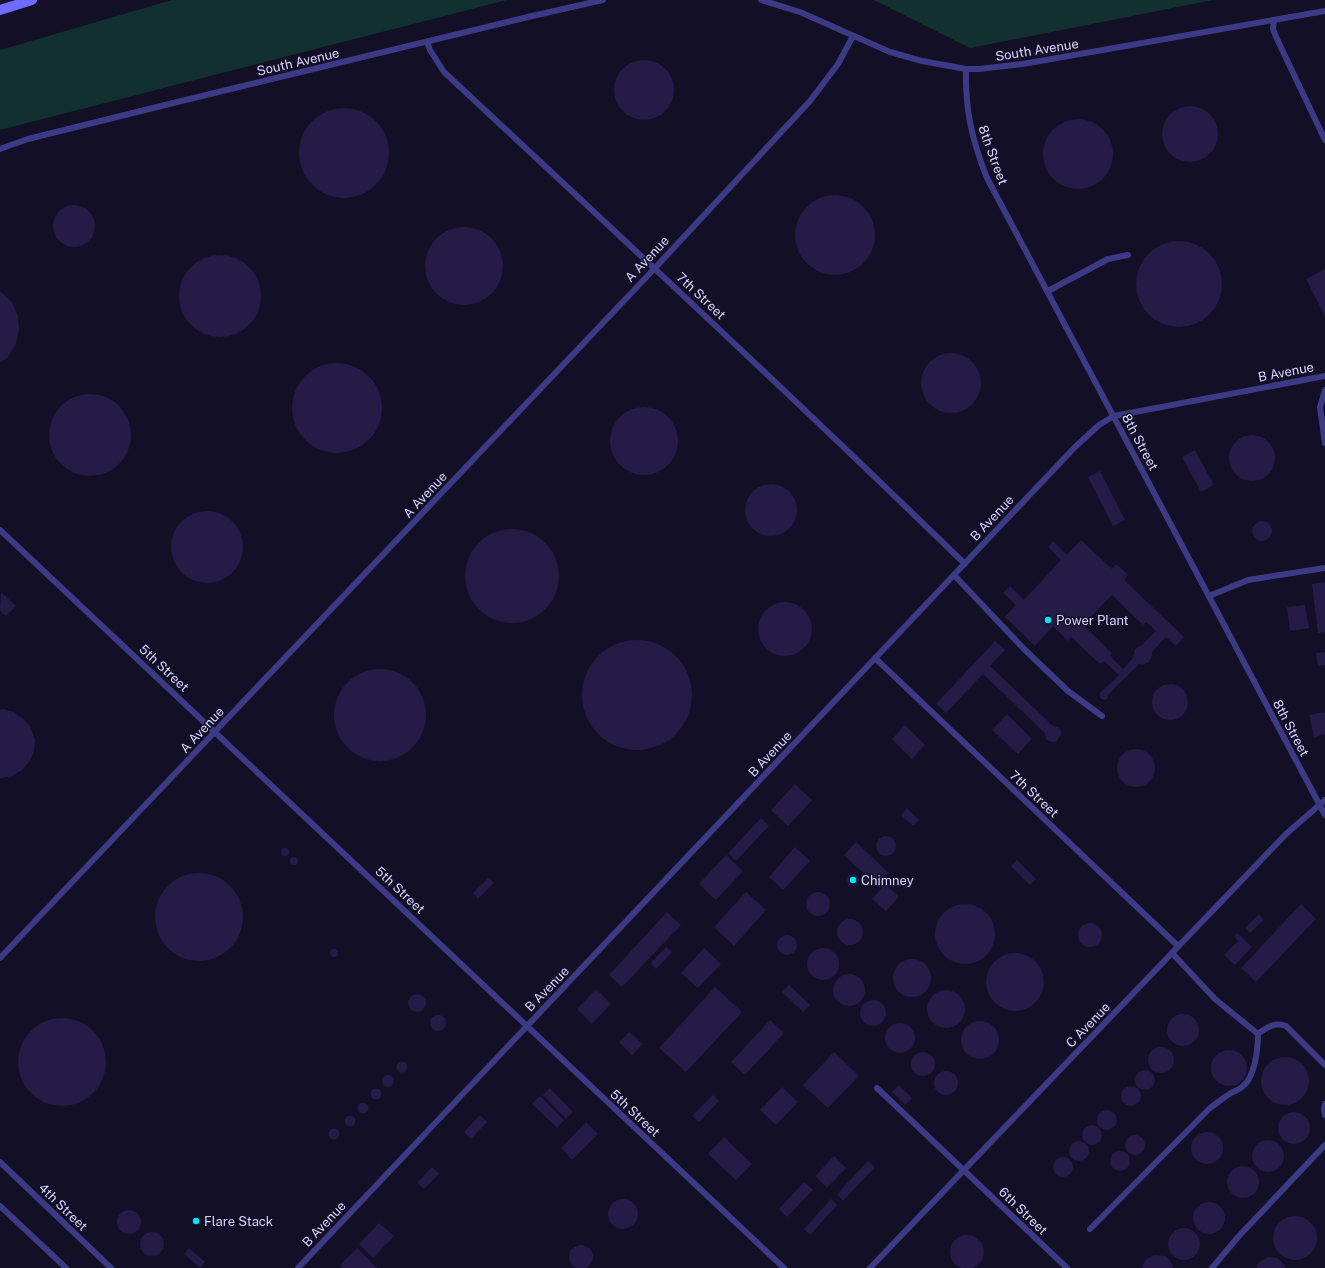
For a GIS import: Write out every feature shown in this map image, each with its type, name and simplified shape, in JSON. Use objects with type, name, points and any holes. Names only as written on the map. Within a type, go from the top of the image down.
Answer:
[{"type":"main road","points":[[0,10],[32,0]]},
{"type":"lane","name":"South Avenue","points":[[0,149],[28,139],[603,0]]},
{"type":"lane","name":"South Avenue","points":[[761,0],[800,12],[890,52],[966,69],[988,69],[1023,64],[1325,11]]},
{"type":"lane","points":[[1274,20],[1273,29],[1277,39],[1325,140]]},
{"type":"lane","name":"A Avenue","points":[[0,958],[655,268],[810,101],[838,64],[853,36]]},
{"type":"lane","name":"7th Street","points":[[427,42],[430,50],[444,72],[655,268],[965,564]]},
{"type":"lane","name":"8th Street","points":[[966,69],[966,99],[968,113],[972,133],[987,178],[1209,596],[1322,802],[1325,815]]},
{"type":"lane","points":[[1048,291],[1108,259],[1128,255]]},
{"type":"lane","name":"B Avenue","points":[[298,1268],[1075,447],[1099,425],[1114,416],[1325,376]]},
{"type":"lane","points":[[1325,390],[1320,407],[1325,443]]},
{"type":"lane","name":"5th Street","points":[[0,530],[784,1268]]},
{"type":"lane","points":[[1209,596],[1248,580],[1325,568]]},
{"type":"lane","points":[[954,575],[1068,691],[1102,716]]},
{"type":"lane","name":"7th Street","points":[[875,658],[1178,946]]},
{"type":"lane","name":"C Avenue","points":[[870,1268],[1286,834],[1322,802]]},
{"type":"lane","points":[[1172,953],[1215,999],[1258,1034]]},
{"type":"lane","points":[[1258,1034],[1272,1025],[1281,1024],[1286,1026],[1325,1065]]},
{"type":"lane","points":[[1090,1229],[1210,1108],[1231,1093],[1243,1087],[1249,1080],[1258,1048],[1258,1034]]},
{"type":"lane","name":"6th Street","points":[[877,1088],[1067,1268]]},
{"type":"lane","points":[[1325,1104],[1325,1115]]},
{"type":"lane","points":[[1212,1268],[1238,1237],[1325,1145]]},
{"type":"lane","name":"4th Street","points":[[0,1162],[111,1268]]},
{"type":"lane","points":[[0,1206],[66,1268]]},
{"type":"green space","points":[[172,0],[507,0],[0,130],[0,50]]},
{"type":"green space","points":[[874,0],[1213,0],[970,48]]},
{"type":"building","points":[[638,60],[650,60],[661,65],[669,73],[674,84],[672,102],[661,115],[650,120],[638,120],[627,115],[619,107],[614,96],[614,84],[619,73],[627,65]]},
{"type":"building","points":[[1190,106],[1205,111],[1213,119],[1218,134],[1213,149],[1205,157],[1190,162],[1175,157],[1167,149],[1162,134],[1167,119],[1175,111]]},
{"type":"building","points":[[344,108],[361,111],[376,121],[386,136],[389,153],[386,170],[376,185],[361,195],[344,198],[327,195],[312,185],[302,170],[299,153],[302,136],[312,121],[327,111]]},
{"type":"building","points":[[1078,119],[1091,122],[1103,129],[1110,141],[1113,154],[1110,167],[1103,179],[1091,186],[1078,189],[1065,186],[1053,179],[1046,167],[1043,154],[1046,141],[1053,129],[1065,122]]},
{"type":"building","points":[[835,195],[850,198],[863,207],[872,220],[875,235],[872,250],[863,263],[850,272],[835,275],[820,272],[807,263],[798,250],[795,235],[798,220],[807,207],[820,198]]},
{"type":"building","points":[[74,205],[89,211],[95,226],[89,241],[74,247],[59,241],[53,226],[59,211]]},
{"type":"building","points":[[464,227],[479,230],[491,239],[500,251],[503,266],[500,281],[491,293],[479,302],[464,305],[449,302],[437,293],[428,281],[425,266],[428,251],[437,239],[449,230]]},
{"type":"building","points":[[1179,241],[1195,244],[1203,248],[1215,260],[1219,268],[1222,284],[1219,300],[1215,308],[1203,320],[1195,324],[1179,327],[1163,324],[1155,320],[1143,308],[1139,300],[1136,284],[1139,268],[1143,260],[1155,248],[1163,244]]},
{"type":"building","points":[[220,255],[236,258],[249,267],[258,280],[261,296],[258,312],[249,325],[236,334],[220,337],[204,334],[191,325],[182,312],[179,296],[182,280],[191,267],[204,258]]},
{"type":"building","points":[[1325,269],[1325,316],[1306,279]]},
{"type":"building","points":[[0,291],[12,302],[18,316],[19,330],[16,344],[8,357],[0,363]]},
{"type":"building","points":[[951,353],[967,358],[972,362],[976,367],[981,383],[976,399],[972,404],[967,408],[951,413],[935,408],[930,404],[926,399],[921,383],[926,367],[930,362],[935,358]]},
{"type":"building","points":[[337,363],[354,367],[369,376],[378,391],[382,408],[378,425],[369,440],[354,449],[337,453],[320,449],[305,440],[296,425],[292,408],[296,391],[305,376],[320,367]]},
{"type":"building","points":[[90,394],[106,397],[119,406],[128,419],[131,435],[128,451],[119,464],[106,473],[90,476],[74,473],[61,464],[52,451],[49,435],[52,419],[61,406],[74,397]]},
{"type":"building","points":[[644,407],[657,410],[668,417],[675,428],[678,441],[675,454],[668,465],[657,472],[644,475],[631,472],[620,465],[613,454],[610,441],[613,428],[620,417],[631,410]]},
{"type":"building","points":[[1252,435],[1265,439],[1271,445],[1275,458],[1271,471],[1265,477],[1252,481],[1239,477],[1233,471],[1229,458],[1233,445],[1239,439]]},
{"type":"building","points":[[1195,450],[1214,485],[1201,492],[1182,457]]},
{"type":"building","points":[[1100,471],[1125,520],[1113,526],[1088,477]]},
{"type":"building","points":[[771,484],[785,488],[793,496],[797,510],[793,524],[785,532],[771,536],[757,532],[749,524],[745,510],[749,496],[757,488]]},
{"type":"building","points":[[200,511],[214,511],[233,521],[243,540],[243,554],[233,573],[214,583],[200,583],[181,573],[171,554],[171,540],[181,521]]},
{"type":"building","points":[[1262,521],[1269,524],[1272,531],[1269,538],[1262,541],[1255,538],[1252,531],[1255,524]]},
{"type":"building","points":[[512,529],[530,532],[545,543],[556,558],[559,576],[556,594],[545,609],[530,620],[512,623],[494,620],[479,609],[468,594],[465,576],[468,558],[479,543],[494,532]]},
{"type":"building","name":"Power Plant","points":[[1081,540],[1112,569],[1116,564],[1128,575],[1124,580],[1184,637],[1176,646],[1166,637],[1152,652],[1149,662],[1143,665],[1139,664],[1108,695],[1107,699],[1104,700],[1100,698],[1100,693],[1119,675],[1104,661],[1100,664],[1071,637],[1068,641],[1053,626],[1035,646],[1005,617],[1016,605],[1003,593],[1010,586],[1024,600],[1061,560],[1048,547],[1053,541],[1067,555]],"holes":[[[1112,595],[1143,625],[1146,622],[1156,631],[1142,645],[1135,649],[1133,658],[1123,669],[1110,656],[1112,653],[1083,625]]]},
{"type":"building","points":[[1325,582],[1325,632],[1318,633],[1312,584]]},
{"type":"building","points":[[1,592],[16,606],[6,616],[0,611]]},
{"type":"building","points":[[785,602],[795,604],[804,610],[810,619],[812,629],[810,639],[804,648],[795,654],[785,656],[775,654],[766,648],[760,639],[758,629],[760,619],[766,610],[775,604]]},
{"type":"building","points":[[1305,605],[1309,628],[1290,631],[1287,607]]},
{"type":"building","points":[[637,640],[658,644],[676,656],[688,674],[692,695],[688,716],[676,734],[658,746],[637,750],[616,746],[598,734],[586,716],[582,695],[586,674],[598,656],[616,644]]},
{"type":"building","points":[[995,641],[1005,650],[990,666],[1052,725],[1060,729],[1061,734],[1057,741],[1054,742],[1046,739],[1045,733],[983,674],[946,713],[936,704]]},
{"type":"building","points":[[1325,652],[1325,665],[1318,666],[1316,653]]},
{"type":"building","points":[[380,669],[397,673],[412,683],[422,698],[426,715],[422,732],[412,747],[397,757],[380,761],[363,757],[348,747],[338,732],[334,715],[338,698],[348,683],[363,673]]},
{"type":"building","points":[[1174,684],[1183,689],[1187,695],[1187,709],[1183,715],[1174,720],[1166,720],[1157,715],[1153,709],[1152,698],[1157,689],[1163,685]]},
{"type":"building","points":[[3,709],[14,712],[24,719],[31,728],[35,740],[34,751],[29,762],[22,770],[12,776],[0,778],[0,710]]},
{"type":"building","points":[[1325,712],[1325,734],[1314,737],[1309,715]]},
{"type":"building","points":[[1007,714],[1032,739],[1018,754],[992,730]]},
{"type":"building","points":[[905,725],[925,745],[912,759],[892,739]]},
{"type":"building","points":[[1132,749],[1140,749],[1150,754],[1154,761],[1154,775],[1150,782],[1140,787],[1132,787],[1122,782],[1120,779],[1117,772],[1117,764],[1122,754],[1125,752]]},
{"type":"building","points":[[795,784],[812,800],[788,826],[771,810]]},
{"type":"building","points":[[907,808],[919,820],[913,826],[901,815]]},
{"type":"building","points":[[761,818],[769,826],[736,861],[728,853]]},
{"type":"building","points":[[886,836],[893,839],[896,846],[893,853],[886,856],[879,853],[876,846],[879,839]]},
{"type":"building","points":[[856,842],[889,873],[877,886],[844,855]]},
{"type":"building","points":[[795,847],[810,861],[783,890],[769,877]]},
{"type":"building","points":[[285,848],[288,849],[288,855],[285,856],[282,855],[281,852],[282,849]]},
{"type":"building","points":[[726,855],[743,871],[716,900],[699,884]]},
{"type":"building","points":[[294,857],[297,858],[297,864],[294,865],[291,864],[290,861],[291,858]]},
{"type":"building","points":[[1017,860],[1036,879],[1030,885],[1011,866]]},
{"type":"building","points":[[199,873],[216,876],[230,886],[240,900],[243,917],[240,934],[230,948],[216,958],[199,961],[182,958],[168,948],[158,934],[155,917],[158,900],[168,886],[182,876]]},
{"type":"building","name":"Chimney","points":[[851,874],[855,874],[859,880],[855,886],[851,886],[847,882],[847,878]]},
{"type":"building","points":[[489,877],[494,883],[478,899],[473,893]]},
{"type":"building","points":[[885,884],[899,897],[886,911],[872,899]]},
{"type":"building","points":[[746,892],[766,910],[734,946],[714,927]]},
{"type":"building","points":[[818,892],[826,896],[830,904],[826,912],[818,916],[810,912],[806,904],[810,896]]},
{"type":"building","points":[[965,904],[982,909],[990,917],[995,934],[990,951],[982,959],[965,964],[948,959],[940,951],[935,934],[940,917],[948,909]]},
{"type":"building","points":[[1301,904],[1316,919],[1256,982],[1241,968]]},
{"type":"building","points":[[667,912],[681,925],[622,987],[609,975]]},
{"type":"building","points":[[1259,914],[1264,920],[1250,933],[1245,928]]},
{"type":"building","points":[[850,919],[859,923],[863,932],[859,941],[850,945],[841,941],[837,932],[841,923]]},
{"type":"building","points":[[1090,923],[1098,927],[1102,935],[1098,943],[1090,947],[1082,943],[1078,935],[1082,927]]},
{"type":"building","points":[[1237,933],[1252,947],[1235,965],[1224,955],[1238,941],[1234,936]]},
{"type":"building","points":[[787,935],[794,938],[797,945],[794,952],[787,955],[780,952],[777,945],[780,938]]},
{"type":"building","points":[[666,947],[672,952],[656,969],[650,964]]},
{"type":"building","points":[[704,948],[721,964],[698,988],[681,973]]},
{"type":"building","points":[[820,948],[826,948],[835,952],[839,964],[835,976],[826,980],[820,980],[811,976],[807,967],[807,961],[811,952]]},
{"type":"building","points":[[332,949],[336,949],[338,953],[336,957],[332,957],[330,955],[330,951]]},
{"type":"building","points":[[1015,953],[1031,958],[1039,966],[1044,982],[1039,998],[1031,1006],[1015,1011],[999,1006],[991,998],[986,982],[991,966],[999,958]]},
{"type":"building","points":[[908,959],[916,959],[923,962],[928,967],[931,978],[928,989],[923,994],[916,997],[908,997],[901,994],[896,989],[893,982],[893,974],[896,967],[901,962]]},
{"type":"building","points":[[846,974],[852,974],[862,981],[865,990],[864,996],[858,1003],[852,1006],[846,1006],[836,999],[833,993],[833,987],[840,977]]},
{"type":"building","points":[[789,985],[810,1005],[803,1012],[782,992]]},
{"type":"building","points":[[715,987],[742,1012],[686,1072],[659,1048]]},
{"type":"building","points":[[596,989],[611,1004],[592,1024],[577,1009]]},
{"type":"building","points":[[942,990],[950,990],[960,995],[964,1002],[964,1016],[960,1023],[950,1028],[942,1028],[932,1023],[930,1020],[927,1013],[927,1005],[932,995],[935,993]]},
{"type":"building","points":[[417,994],[423,997],[426,1003],[423,1009],[417,1012],[411,1009],[408,1003],[411,997]]},
{"type":"building","points":[[873,1000],[882,1004],[886,1013],[882,1022],[873,1026],[864,1022],[860,1013],[864,1004]]},
{"type":"building","points":[[1180,1014],[1186,1014],[1196,1021],[1199,1030],[1198,1036],[1192,1043],[1186,1046],[1180,1046],[1170,1039],[1167,1033],[1167,1027],[1174,1017]]},
{"type":"building","points":[[438,1015],[445,1020],[446,1023],[441,1030],[438,1031],[431,1026],[430,1023],[435,1016]]},
{"type":"building","points":[[62,1018],[79,1021],[87,1025],[99,1037],[103,1045],[106,1062],[103,1079],[99,1087],[87,1099],[79,1103],[62,1106],[45,1103],[37,1099],[25,1087],[21,1079],[18,1062],[21,1045],[25,1037],[37,1025],[45,1021]]},
{"type":"building","points":[[770,1020],[784,1033],[745,1075],[731,1062]]},
{"type":"building","points":[[980,1021],[990,1024],[996,1030],[999,1040],[996,1050],[990,1056],[980,1059],[970,1056],[964,1050],[961,1040],[964,1030],[970,1024]]},
{"type":"building","points":[[900,1023],[911,1027],[915,1038],[911,1049],[900,1053],[889,1049],[885,1038],[889,1027]]},
{"type":"building","points":[[629,1032],[643,1044],[632,1055],[619,1042]]},
{"type":"building","points":[[1161,1047],[1170,1051],[1174,1060],[1170,1069],[1161,1073],[1152,1069],[1148,1060],[1152,1051]]},
{"type":"building","points":[[1229,1050],[1242,1055],[1247,1068],[1242,1081],[1229,1086],[1216,1081],[1211,1068],[1216,1055]]},
{"type":"building","points":[[834,1052],[859,1076],[828,1108],[803,1085]]},
{"type":"building","points":[[923,1052],[932,1055],[935,1064],[932,1073],[923,1076],[914,1073],[911,1064],[914,1055]]},
{"type":"building","points":[[1285,1057],[1294,1059],[1302,1064],[1307,1072],[1309,1081],[1307,1090],[1302,1098],[1294,1103],[1285,1105],[1276,1103],[1268,1098],[1263,1090],[1261,1081],[1263,1072],[1268,1064],[1276,1059]]},
{"type":"building","points":[[402,1061],[406,1063],[408,1067],[406,1071],[402,1073],[398,1071],[396,1067],[398,1063]]},
{"type":"building","points":[[1145,1070],[1152,1073],[1155,1080],[1152,1087],[1145,1090],[1138,1087],[1135,1080],[1138,1073]]},
{"type":"building","points":[[946,1071],[954,1075],[958,1083],[954,1091],[946,1095],[938,1091],[934,1083],[938,1075]]},
{"type":"building","points":[[386,1075],[390,1075],[394,1081],[390,1087],[386,1087],[382,1083],[382,1079]]},
{"type":"building","points":[[899,1085],[912,1098],[905,1105],[892,1092]]},
{"type":"building","points":[[1131,1086],[1138,1089],[1141,1096],[1138,1103],[1131,1106],[1124,1103],[1121,1096],[1124,1089]]},
{"type":"building","points":[[782,1087],[798,1102],[776,1125],[760,1110]]},
{"type":"building","points":[[376,1088],[380,1090],[382,1094],[380,1098],[376,1100],[372,1098],[370,1094],[372,1090]]},
{"type":"building","points":[[550,1088],[573,1112],[566,1119],[543,1095]]},
{"type":"building","points":[[713,1095],[719,1101],[699,1122],[692,1116]]},
{"type":"building","points":[[540,1096],[564,1120],[557,1128],[532,1104]]},
{"type":"building","points":[[363,1102],[367,1104],[369,1108],[367,1112],[363,1114],[359,1112],[357,1108],[359,1104]]},
{"type":"building","points":[[1107,1110],[1114,1113],[1117,1120],[1114,1127],[1107,1130],[1100,1127],[1097,1120],[1100,1113]]},
{"type":"building","points":[[1291,1112],[1297,1112],[1307,1119],[1310,1128],[1309,1134],[1303,1141],[1297,1144],[1291,1144],[1281,1137],[1278,1131],[1278,1125],[1285,1115]]},
{"type":"building","points":[[350,1115],[354,1117],[356,1121],[354,1125],[350,1127],[346,1125],[344,1121],[346,1117]]},
{"type":"building","points":[[480,1115],[487,1122],[471,1139],[464,1132]]},
{"type":"building","points":[[586,1122],[598,1134],[572,1160],[561,1148]]},
{"type":"building","points":[[1092,1125],[1099,1128],[1102,1135],[1099,1142],[1092,1145],[1085,1142],[1082,1135],[1085,1128]]},
{"type":"building","points":[[334,1128],[338,1130],[340,1134],[338,1138],[334,1140],[330,1138],[328,1134],[330,1130]]},
{"type":"building","points":[[1204,1132],[1210,1132],[1220,1139],[1223,1148],[1222,1154],[1216,1161],[1210,1164],[1204,1164],[1194,1157],[1191,1151],[1191,1145],[1198,1135]]},
{"type":"building","points":[[1135,1135],[1142,1138],[1145,1145],[1142,1152],[1135,1155],[1128,1152],[1125,1145],[1128,1138]]},
{"type":"building","points":[[724,1137],[752,1164],[736,1180],[708,1154]]},
{"type":"building","points":[[1265,1140],[1271,1140],[1281,1147],[1284,1156],[1283,1162],[1277,1169],[1271,1172],[1265,1172],[1255,1165],[1252,1159],[1252,1153],[1259,1143]]},
{"type":"building","points":[[1079,1141],[1086,1144],[1089,1151],[1086,1158],[1079,1161],[1072,1158],[1069,1151],[1072,1144]]},
{"type":"building","points":[[1120,1151],[1127,1154],[1130,1161],[1127,1168],[1120,1171],[1113,1168],[1110,1161],[1113,1154]]},
{"type":"building","points":[[834,1156],[846,1168],[827,1188],[815,1176]]},
{"type":"building","points":[[1063,1157],[1070,1160],[1073,1167],[1070,1174],[1063,1177],[1056,1174],[1053,1167],[1056,1160]]},
{"type":"building","points":[[868,1161],[875,1167],[843,1201],[837,1194]]},
{"type":"building","points":[[1243,1166],[1249,1167],[1256,1173],[1259,1182],[1258,1188],[1252,1195],[1243,1198],[1237,1197],[1230,1191],[1227,1182],[1228,1176],[1234,1169]]},
{"type":"building","points":[[432,1167],[439,1174],[424,1189],[417,1183]]},
{"type":"building","points":[[804,1182],[813,1190],[787,1217],[779,1209]]},
{"type":"building","points":[[623,1199],[629,1200],[637,1208],[637,1220],[629,1228],[623,1229],[617,1228],[609,1220],[608,1214],[609,1208],[617,1200]]},
{"type":"building","points":[[831,1199],[837,1205],[810,1235],[804,1229]]},
{"type":"building","points":[[1206,1202],[1212,1202],[1222,1209],[1225,1218],[1224,1224],[1218,1231],[1212,1234],[1206,1234],[1196,1227],[1193,1221],[1193,1215],[1200,1205]]},
{"type":"building","points":[[129,1210],[138,1213],[141,1222],[138,1231],[129,1234],[120,1231],[117,1222],[120,1213]]},
{"type":"building","points":[[1295,1216],[1307,1220],[1313,1226],[1317,1238],[1313,1250],[1307,1256],[1295,1260],[1283,1256],[1277,1250],[1273,1238],[1277,1226],[1283,1220]]},
{"type":"building","name":"Flare Stack","points":[[194,1217],[198,1217],[200,1221],[198,1225],[194,1225],[192,1223],[192,1219]]},
{"type":"building","points":[[379,1223],[394,1236],[373,1258],[359,1244]]},
{"type":"building","points":[[1181,1228],[1187,1228],[1197,1235],[1200,1244],[1199,1250],[1193,1257],[1187,1260],[1181,1260],[1171,1253],[1168,1247],[1168,1241],[1175,1231]]},
{"type":"building","points":[[152,1232],[160,1236],[164,1244],[160,1252],[152,1256],[144,1252],[140,1244],[144,1236]]},
{"type":"building","points":[[964,1235],[970,1235],[974,1236],[981,1242],[984,1252],[983,1259],[977,1266],[970,1269],[964,1269],[960,1268],[953,1262],[950,1255],[950,1249],[951,1245],[957,1238]]},
{"type":"building","points":[[581,1245],[590,1248],[593,1257],[590,1266],[581,1269],[572,1266],[569,1257],[572,1248]]},
{"type":"building","points":[[189,1248],[205,1262],[200,1268],[184,1254]]},
{"type":"building","points":[[357,1248],[377,1268],[343,1268],[340,1265]]},
{"type":"building","points":[[1154,1255],[1165,1256],[1169,1259],[1174,1268],[1142,1268],[1145,1260]]},
{"type":"building","points":[[1267,1257],[1277,1258],[1286,1268],[1256,1268],[1259,1262]]},
{"type":"place","name":"Power Plant","points":[[1048,620]]},
{"type":"place","name":"Chimney","points":[[853,880]]},
{"type":"place","name":"Flare Stack","points":[[196,1221]]}]
